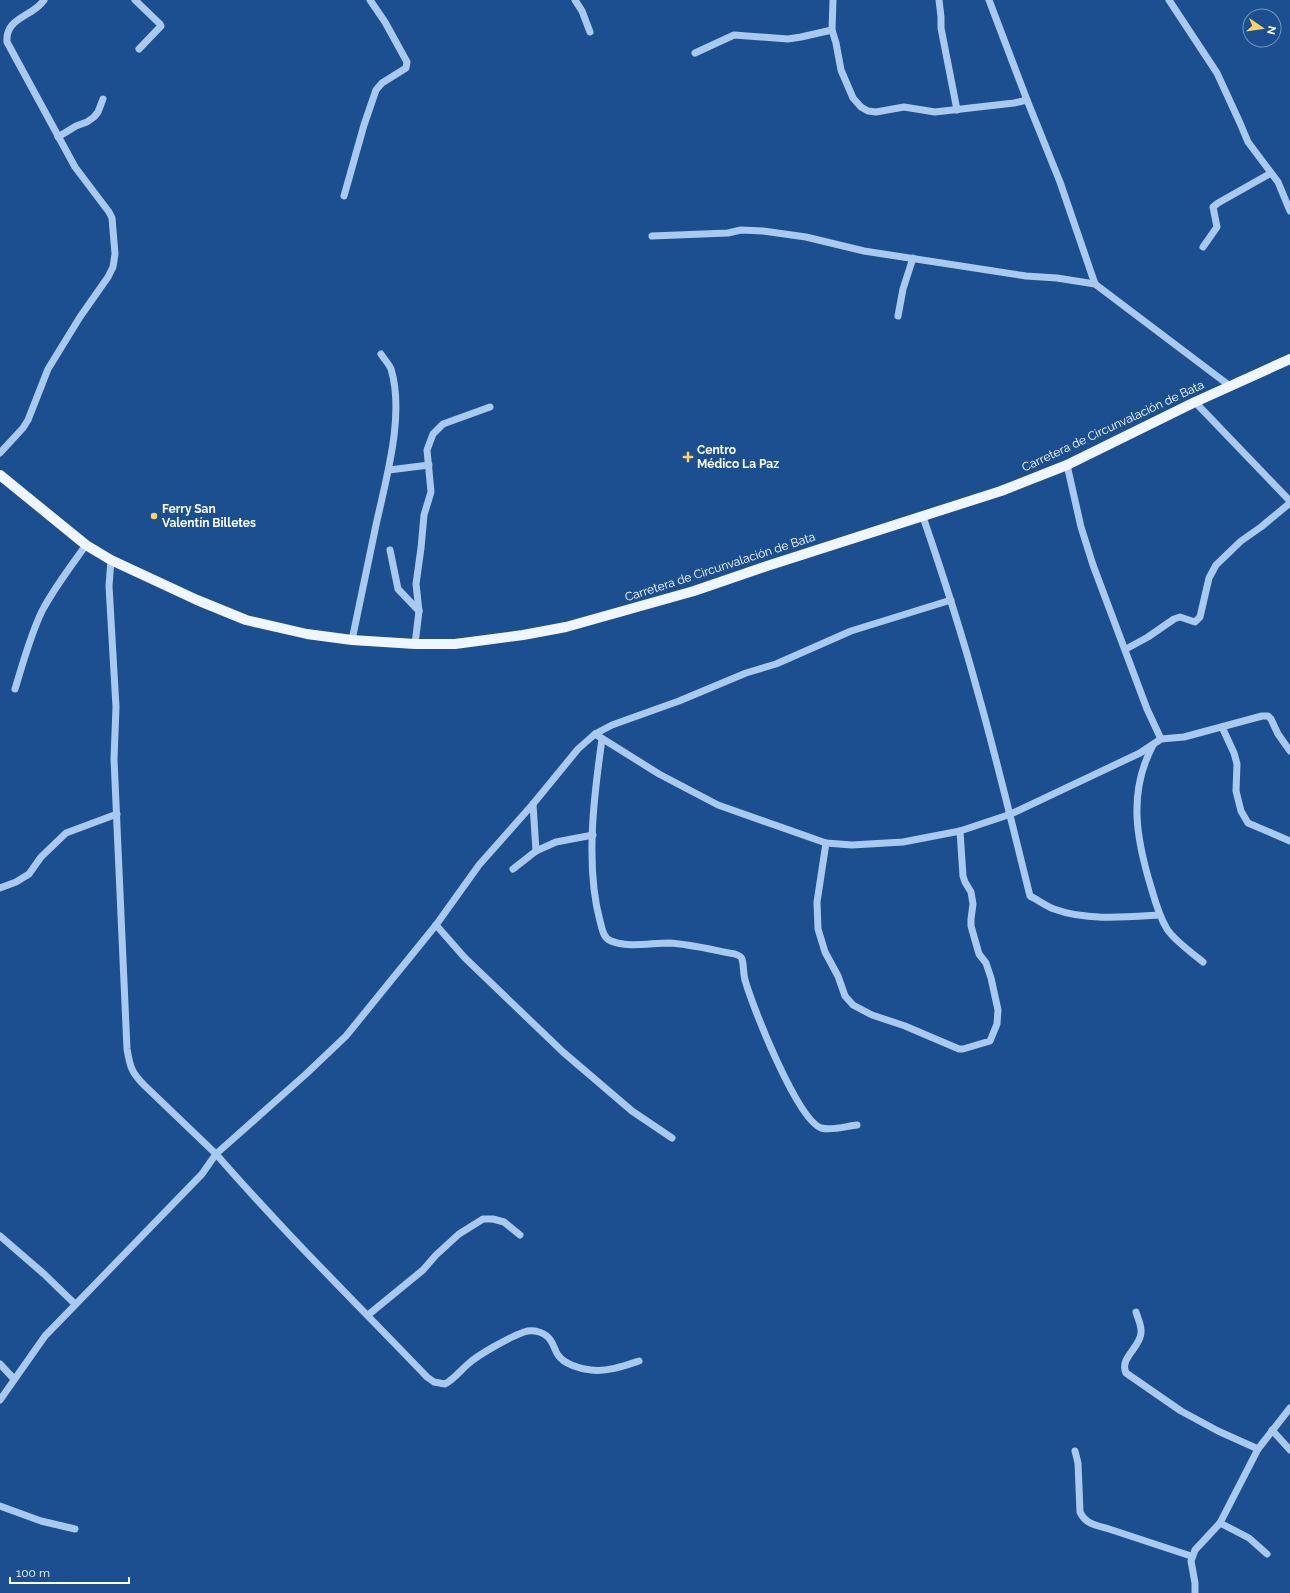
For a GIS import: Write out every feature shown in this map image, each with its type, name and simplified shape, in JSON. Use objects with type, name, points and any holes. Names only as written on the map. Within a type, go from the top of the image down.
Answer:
[{"type":"main road","name":"Carretera de Circunvalación de Bata","points":[[0,475],[86,545],[111,560],[197,600],[246,620],[307,634],[352,640],[415,644],[455,644],[523,635],[566,627],[694,591],[1001,491],[1067,464],[1195,402],[1290,359]]},
{"type":"street","points":[[0,452],[23,428],[28,420],[46,374],[80,317],[108,277],[115,254],[112,218],[110,212],[79,173],[7,42],[8,33],[12,24],[19,18],[32,12],[44,0]]},
{"type":"street","points":[[135,0],[161,26],[139,49]]},
{"type":"street","points":[[344,196],[364,125],[376,90],[382,83],[406,68],[408,65],[408,62],[385,22],[370,0]]},
{"type":"street","points":[[575,0],[582,11],[590,32]]},
{"type":"street","points":[[833,0],[832,30],[838,51],[841,70],[853,98],[861,107],[868,111],[876,112],[904,107],[916,108],[929,112],[951,109],[957,110],[1027,100]]},
{"type":"street","points":[[939,0],[942,16],[941,28],[957,110]]},
{"type":"street","points":[[989,0],[1060,182],[1096,284]]},
{"type":"street","points":[[1169,0],[1217,73],[1248,142],[1278,182],[1290,211]]},
{"type":"street","points":[[695,53],[734,35],[788,38],[801,37],[832,30]]},
{"type":"street","points":[[58,137],[94,117],[98,112],[103,99]]},
{"type":"street","points":[[1203,247],[1217,227],[1213,207],[1271,173]]},
{"type":"street","points":[[652,236],[728,233],[741,230],[763,231],[806,237],[864,251],[1026,276],[1057,278],[1096,284],[1230,386]]},
{"type":"street","points":[[898,316],[913,258]]},
{"type":"street","points":[[352,640],[389,470],[395,421],[395,390],[390,368],[381,354]]},
{"type":"street","points":[[1126,649],[1148,637],[1174,619],[1180,617],[1194,622],[1198,620],[1209,578],[1216,565],[1241,541],[1261,527],[1290,502],[1195,402]]},
{"type":"street","points":[[415,644],[419,611],[416,584],[424,515],[431,492],[427,450],[433,434],[443,424],[490,407]]},
{"type":"street","points":[[389,470],[429,464]]},
{"type":"street","points":[[1067,464],[1081,527],[1091,558],[1147,709],[1161,739]]},
{"type":"street","points":[[923,517],[951,600],[979,694],[1011,814],[1030,896],[1054,909],[1077,914],[1112,918],[1159,915]]},
{"type":"street","points":[[15,689],[26,649],[43,610],[67,571],[86,545]]},
{"type":"street","points":[[390,550],[398,589],[419,611]]},
{"type":"street","points":[[111,560],[109,586],[116,707],[114,759],[127,1049],[134,1076],[216,1154],[368,1316],[427,1377],[434,1382],[445,1384],[483,1353],[524,1332],[532,1331],[547,1336],[551,1340],[558,1355],[564,1360],[582,1368],[599,1371],[616,1368],[639,1361]]},
{"type":"street","points":[[0,1400],[45,1336],[202,1174],[216,1154],[335,1047],[353,1028],[436,925],[479,865],[533,804],[578,749],[595,734],[612,725],[679,701],[746,673],[776,664],[851,630],[951,600]]},
{"type":"street","points":[[595,734],[659,774],[718,805],[826,843],[852,845],[903,842],[960,831],[1011,814],[1127,760],[1161,739],[1184,737],[1262,716],[1268,716],[1271,719],[1278,734],[1290,751]]},
{"type":"street","points":[[1222,727],[1234,753],[1237,764],[1236,791],[1241,812],[1248,823],[1290,841]]},
{"type":"street","points":[[602,739],[596,779],[593,835],[593,883],[604,936],[610,941],[618,943],[670,943],[740,956],[742,960],[744,978],[751,999],[797,1102],[812,1122],[821,1127],[828,1129],[857,1125]]},
{"type":"street","points":[[1154,743],[1141,772],[1138,788],[1136,814],[1143,861],[1159,915],[1168,931],[1203,962]]},
{"type":"street","points":[[533,804],[536,851]]},
{"type":"street","points":[[0,888],[16,882],[29,874],[41,857],[66,833],[117,814]]},
{"type":"street","points":[[826,843],[817,902],[818,929],[825,952],[838,976],[845,996],[852,1005],[872,1015],[905,1026],[959,1049],[963,1049],[990,1041],[997,1024],[998,1010],[991,978],[986,963],[979,954],[971,926],[973,904],[971,892],[965,882],[960,831]]},
{"type":"street","points":[[513,870],[536,851],[556,842],[593,835]]},
{"type":"street","points":[[436,925],[465,958],[563,1052],[632,1111],[672,1138]]},
{"type":"street","points":[[368,1316],[423,1270],[436,1254],[459,1234],[483,1219],[492,1219],[504,1222],[520,1235]]},
{"type":"street","points":[[0,1236],[44,1274],[75,1304]]},
{"type":"street","points":[[1136,1312],[1141,1326],[1141,1335],[1137,1345],[1125,1362],[1124,1368],[1126,1373],[1180,1411],[1218,1431],[1258,1449]]},
{"type":"street","points":[[0,1364],[14,1379]]},
{"type":"street","points":[[1195,1593],[1195,1583],[1191,1561],[1191,1556],[1194,1550],[1220,1523],[1258,1449],[1290,1408]]},
{"type":"street","points":[[1272,1430],[1290,1450]]},
{"type":"street","points":[[1076,1451],[1078,1463],[1080,1512],[1083,1518],[1092,1525],[1106,1528],[1191,1556]]},
{"type":"street","points":[[0,1506],[41,1521],[75,1529]]},
{"type":"street","points":[[1220,1523],[1249,1538],[1267,1554]]},
{"type":"place","name":"Centro Médico La Paz","points":[[688,457]]},
{"type":"place","name":"Ferry San Valentín Billetes","points":[[154,516]]}]
